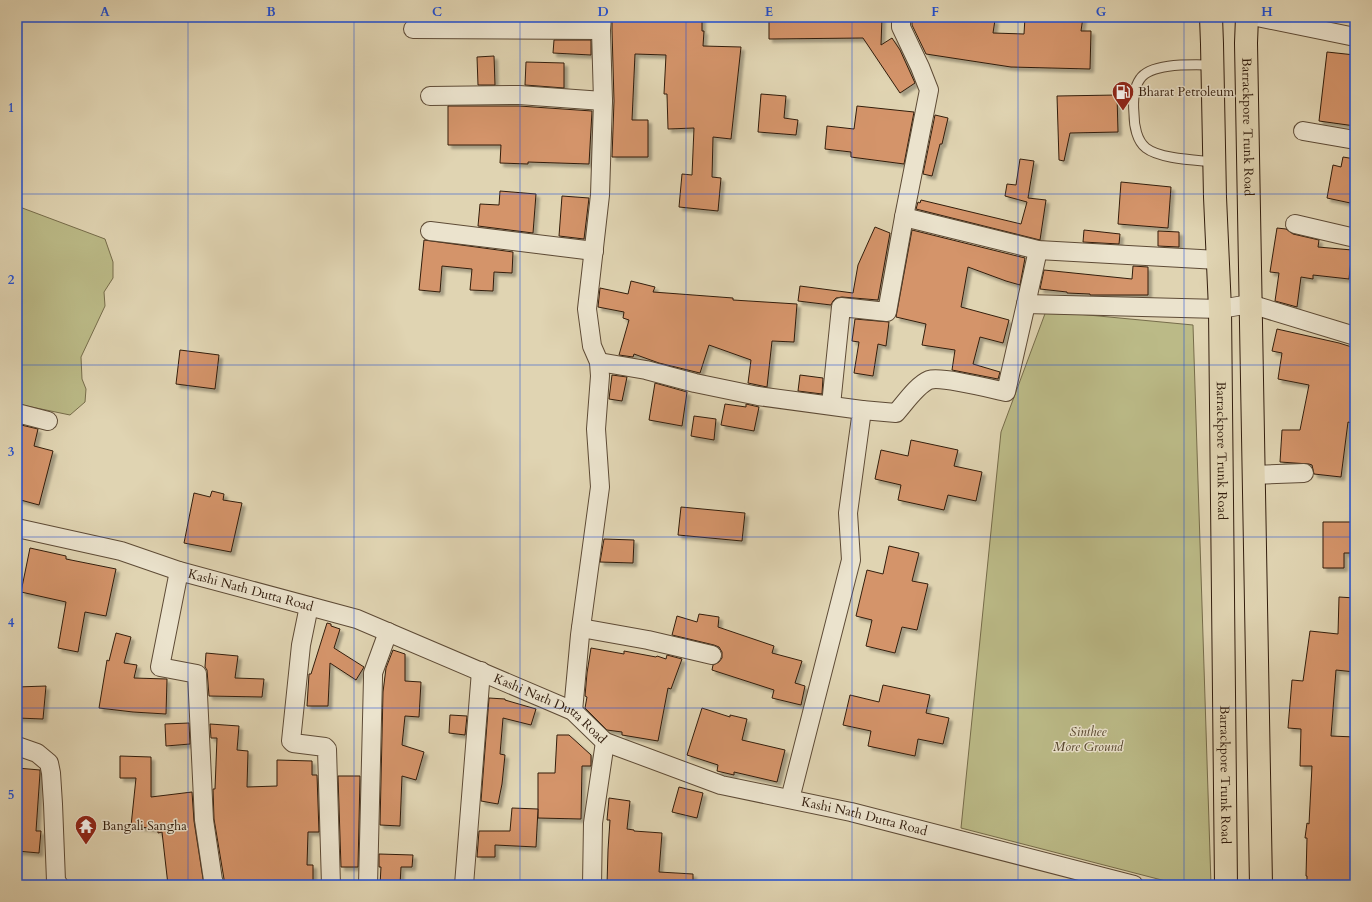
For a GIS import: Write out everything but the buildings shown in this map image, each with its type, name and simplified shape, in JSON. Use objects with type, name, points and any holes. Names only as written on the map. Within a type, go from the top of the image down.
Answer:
[{"type":"main road","name":"Barrackpore Trunk Road","points":[[1211,17],[1214,162],[1220,309],[1226,885]]},
{"type":"main road","name":"Barrackpore Trunk Road","points":[[1247,17],[1246,42],[1250,304],[1261,885]]},
{"type":"street","points":[[831,405],[841,307],[887,312],[929,90],[901,27],[901,17]]},
{"type":"street","points":[[1257,17],[1355,37]]},
{"type":"street","points":[[413,29],[602,23],[603,101],[600,195],[588,309],[592,346],[599,362],[600,376],[596,429],[600,487],[581,628],[573,711]]},
{"type":"street","points":[[430,96],[519,95],[603,101]]},
{"type":"street","points":[[1303,131],[1355,140]]},
{"type":"street","points":[[904,217],[1038,250],[1218,260]]},
{"type":"street","points":[[1295,224],[1355,238]]},
{"type":"street","points":[[430,231],[594,251]]},
{"type":"street","points":[[599,362],[646,370],[695,383],[758,396],[896,413],[918,388],[930,380],[946,380],[1006,392],[1038,250]]},
{"type":"street","points":[[1026,304],[1220,309],[1250,304],[1355,336]]},
{"type":"street","points":[[790,799],[851,560],[848,513],[862,410]]},
{"type":"street","points":[[17,413],[48,421]]},
{"type":"street","points":[[1254,475],[1304,473]]},
{"type":"street","name":"Kashi Nath Dutta Road","points":[[17,528],[121,550],[179,571],[357,619],[573,711],[605,742],[720,785],[851,812],[1134,885]]},
{"type":"street","points":[[179,571],[160,667],[197,674],[204,820],[215,885]]},
{"type":"street","points":[[309,606],[300,653],[292,741],[293,743],[325,747],[327,749],[331,885]]},
{"type":"street","points":[[581,628],[648,640],[712,655]]},
{"type":"street","points":[[368,885],[373,673],[388,632]]},
{"type":"street","points":[[464,885],[481,671]]},
{"type":"street","points":[[592,885],[594,823],[605,742]]},
{"type":"street","points":[[17,746],[37,753],[49,763],[53,804],[56,881],[59,885]]},
{"type":"lane","points":[[1213,65],[1162,67],[1145,73],[1140,79],[1136,88],[1133,100],[1136,129],[1139,140],[1146,148],[1161,155],[1214,162]]},
{"type":"green space","points":[[17,206],[105,239],[113,262],[113,278],[104,292],[105,306],[81,357],[82,379],[86,389],[85,402],[70,415],[17,404]]},
{"type":"green space","name":"Sinthee More Ground","points":[[1046,311],[1193,325],[1211,885],[1181,885],[961,828],[1001,432]]},
{"type":"place","name":"Bharat Petroleum","points":[[1123,112]]},
{"type":"place","name":"Bangali Sangha","points":[[86,846]]}]
